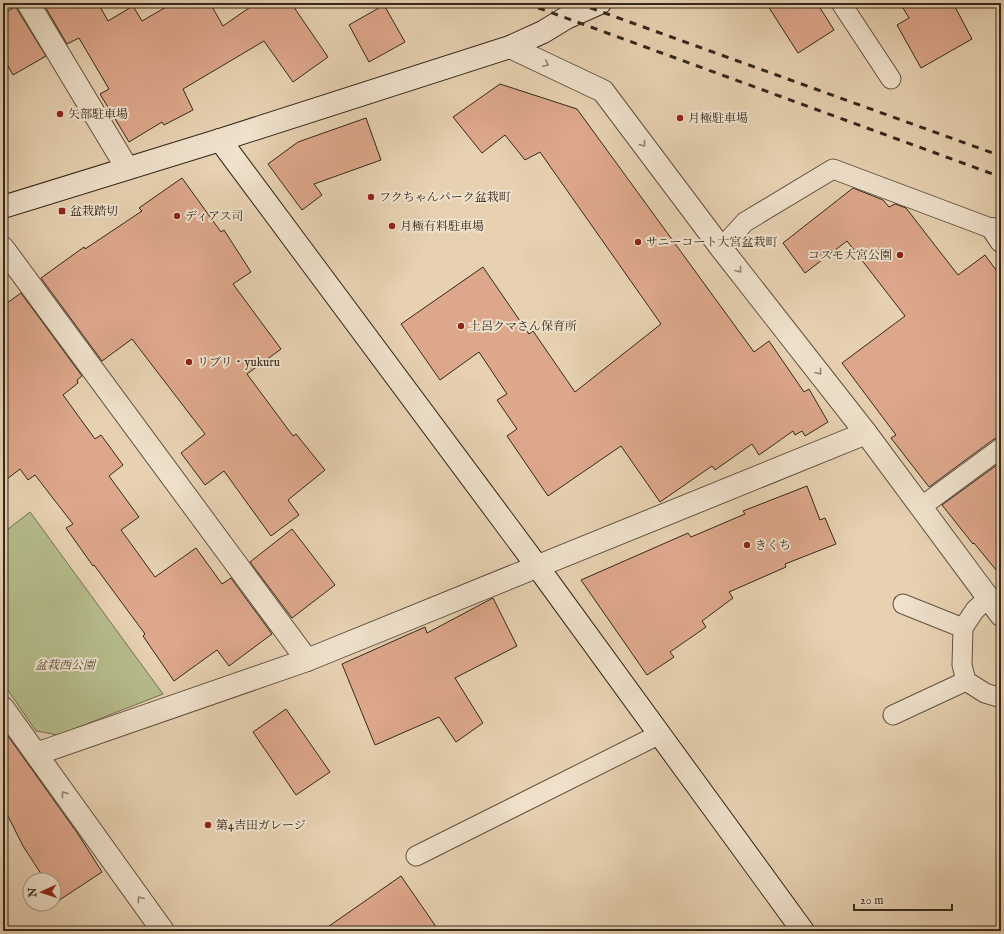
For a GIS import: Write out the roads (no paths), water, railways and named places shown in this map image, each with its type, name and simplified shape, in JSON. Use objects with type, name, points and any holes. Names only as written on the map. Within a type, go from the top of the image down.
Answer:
[{"type":"street","points":[[28,3],[127,168]]},
{"type":"street","points":[[3,207],[220,140],[510,47],[543,32],[566,18],[600,3]]},
{"type":"street","points":[[510,47],[603,91],[722,248],[866,433],[995,606]]},
{"type":"street","points":[[220,140],[537,566],[803,931]]},
{"type":"street","points":[[3,248],[306,660]]},
{"type":"street","points":[[36,754],[306,660],[866,433]]},
{"type":"street","points":[[3,708],[10,732],[36,754],[163,931]]},
{"type":"lane","points":[[841,3],[891,79]]},
{"type":"lane","points":[[722,248],[744,222],[833,168],[997,235]]},
{"type":"lane","points":[[920,507],[1001,448]]},
{"type":"lane","points":[[903,604],[963,628]]},
{"type":"lane","points":[[995,606],[975,610],[963,628],[962,665],[966,681],[984,693],[1001,698]]},
{"type":"lane","points":[[893,715],[966,681]]},
{"type":"lane","points":[[416,856],[660,734]]},
{"type":"railway","points":[[525,3],[1001,177]]},
{"type":"railway","points":[[577,3],[1001,156]]},
{"type":"place","name":"矢部駐車場","points":[[60,114]]},
{"type":"place","name":"月極駐車場","points":[[680,118]]},
{"type":"place","name":"フクちゃんパーク盆栽町","points":[[371,197]]},
{"type":"place","name":"盆栽踏切","points":[[62,211]]},
{"type":"place","name":"ディアス司","points":[[177,216]]},
{"type":"place","name":"月極有料駐車場","points":[[392,226]]},
{"type":"place","name":"サニーコート大宮盆栽町","points":[[638,242]]},
{"type":"place","name":"コスモ大宮公園","points":[[900,255]]},
{"type":"place","name":"土呂クマさん保育所","points":[[461,326]]},
{"type":"place","name":"リブリ・yukuru","points":[[189,362]]},
{"type":"place","name":"きくち","points":[[747,545]]},
{"type":"place","name":"第4吉田ガレージ","points":[[208,825]]},
{"type":"park label","name":"盆栽西公園","points":[[65,665]]}]
